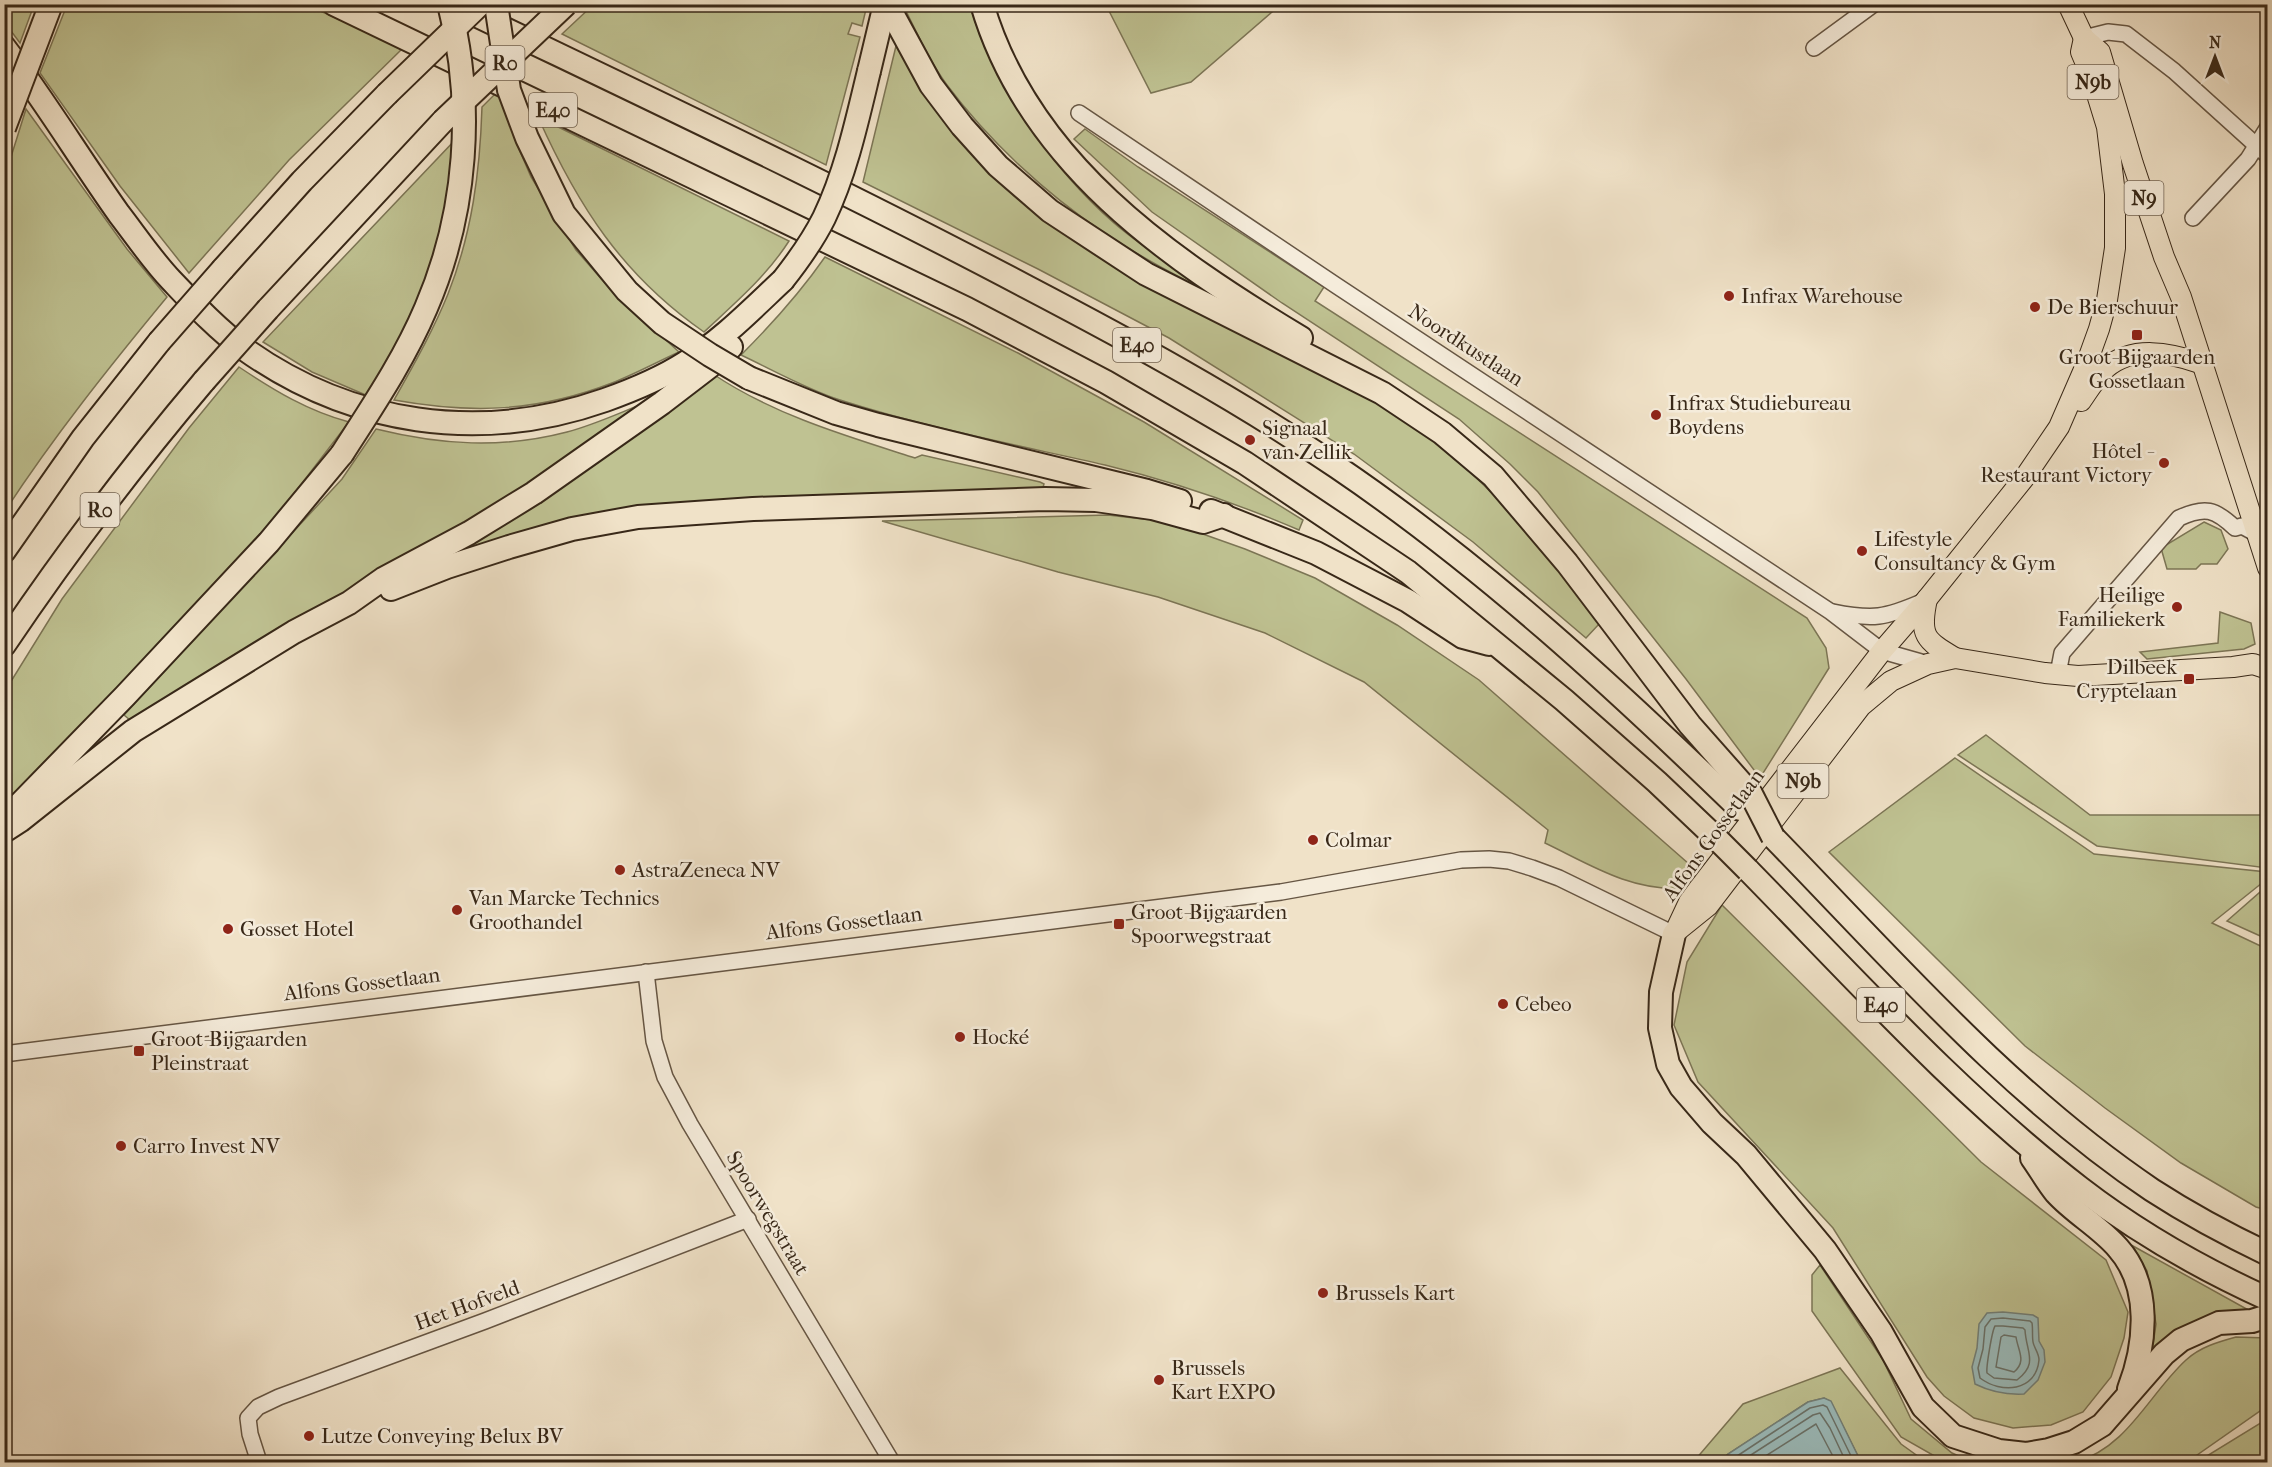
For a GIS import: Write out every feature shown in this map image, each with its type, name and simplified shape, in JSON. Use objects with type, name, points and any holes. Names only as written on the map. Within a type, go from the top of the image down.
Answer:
[{"type":"highway","points":[[4,128],[51,4]]},
{"type":"highway","name":"E40","points":[[334,4],[968,309],[1107,382],[1245,463],[1332,520],[1408,572],[1502,648],[1657,782],[1716,838],[1961,1086],[2018,1137],[2080,1188],[2149,1235],[2197,1263],[2268,1299]]},
{"type":"highway","points":[[4,823],[269,542],[342,454],[384,389],[426,307],[443,262],[453,225],[462,160],[465,112],[463,75],[457,35],[448,4]]},
{"type":"highway","name":"E40","points":[[454,4],[960,252],[1166,361],[1262,418],[1338,467],[1503,591],[1745,801],[1773,837],[1947,1016],[2049,1111],[2152,1190],[2268,1254]]},
{"type":"highway","name":"R0","points":[[4,551],[83,438],[159,342],[302,181],[480,4]]},
{"type":"highway","points":[[496,4],[510,90],[527,138],[564,214],[627,291],[662,323],[710,355],[750,378],[836,413],[929,439],[1147,491],[1224,515],[1316,553],[1408,601],[1463,637],[1502,648]]},
{"type":"highway","name":"R0","points":[[4,645],[77,540],[139,458],[204,381],[268,309],[444,121],[566,4]]},
{"type":"highway","points":[[886,4],[931,85],[962,126],[998,166],[1050,211],[1146,274],[1382,393]]},
{"type":"highway","points":[[350,603],[382,579],[469,533],[534,493],[662,403],[727,351],[760,317],[823,220],[835,192],[856,125],[886,4]]},
{"type":"highway","points":[[982,4],[989,27],[1012,78],[1036,119],[1087,181],[1136,226],[1218,286],[1350,368],[1382,393],[1442,433],[1493,476],[1567,563],[1745,801]]},
{"type":"highway","points":[[4,47],[34,87],[93,177],[146,251],[170,279],[242,347],[285,374],[340,401],[391,416],[465,424],[537,419],[578,410],[640,388],[684,364],[718,341],[783,280]]},
{"type":"highway","points":[[4,831],[133,731],[294,632],[350,603],[447,567],[572,529],[638,517],[753,509],[1045,499],[1096,500],[1152,508],[1203,522],[1224,515]]},
{"type":"highway","points":[[1674,934],[1661,993],[1660,1028],[1668,1064],[1681,1087],[1696,1105],[1746,1155],[1825,1250],[1881,1332],[1923,1407],[1953,1436],[1999,1451],[2026,1454],[2074,1442],[2102,1425],[2164,1354],[2181,1340],[2219,1323],[2252,1321],[2268,1316]]},
{"type":"highway","points":[[2018,1137],[2056,1192],[2119,1249],[2135,1276],[2141,1303],[2143,1330],[2138,1366],[2125,1399]]},
{"type":"highway","points":[[2236,1238],[2268,1237]]},
{"type":"main road","name":"N9","points":[[2068,4],[2084,38],[2100,52],[2133,164],[2164,257],[2181,297],[2200,363],[2268,568]]},
{"type":"main road","name":"N9b","points":[[2060,427],[2086,365],[2107,300],[2115,248],[2115,206],[2107,127],[2082,52],[2084,38]]},
{"type":"main road","name":"N9b","points":[[1882,651],[2025,477],[2093,383],[2107,368],[2133,354],[2147,352],[2200,363]]},
{"type":"main road","points":[[1927,599],[1923,619],[1927,636],[1932,643],[1955,658]]},
{"type":"main road","name":"Alfons Gossetlaan","points":[[1674,934],[1689,902],[1882,651]]},
{"type":"main road","name":"Alfons Gossetlaan","points":[[1674,934],[1708,906],[1861,706],[1892,681],[1928,664],[1955,658],[2078,676],[2234,667],[2263,662]]},
{"type":"street","points":[[1814,48],[1874,4]]},
{"type":"street","points":[[2084,38],[2108,32],[2126,34],[2174,71],[2262,150]]},
{"type":"street","name":"Noordkustlaan","points":[[1079,112],[1831,612],[1882,651]]},
{"type":"street","points":[[2193,218],[2248,159],[2262,150],[2268,127]]},
{"type":"street","points":[[2058,674],[2062,653],[2179,518],[2196,510],[2219,513],[2235,528],[2242,526],[2256,533]]},
{"type":"street","points":[[1831,612],[1872,618],[1892,615],[1927,599]]},
{"type":"street","points":[[1882,651],[1928,664]]},
{"type":"street","name":"Alfons Gossetlaan","points":[[4,1054],[1281,892],[1461,860],[1509,861],[1559,878],[1674,934]]},
{"type":"street","name":"Spoorwegstraat","points":[[646,972],[654,1041],[665,1077],[690,1124],[892,1462]]},
{"type":"street","name":"Het Hofveld","points":[[259,1462],[250,1434],[248,1418],[258,1407],[279,1396],[485,1321],[748,1219]]},
{"type":"green space","points":[[5,4],[34,5],[20,43],[5,23]]},
{"type":"green space","points":[[594,4],[867,5],[862,26],[852,23],[848,34],[860,37],[826,165],[562,34]]},
{"type":"green space","points":[[67,5],[307,5],[403,48],[289,160],[189,273],[120,186],[40,73]]},
{"type":"green space","points":[[906,5],[970,5],[993,64],[1009,94],[1027,123],[1069,178],[1091,202],[1126,233],[1218,297],[1145,258],[1103,232],[1060,201],[1019,165],[963,106],[947,85],[905,9]]},
{"type":"green space","points":[[1106,5],[1280,5],[1191,82],[1151,93]]},
{"type":"green space","points":[[896,46],[928,96],[1164,295],[1359,392],[1397,415],[1454,456],[1501,502],[1576,590],[1600,623],[1586,638],[1473,542],[1354,454],[1169,338],[1038,269],[863,182]]},
{"type":"green space","points":[[498,91],[531,177],[576,250],[611,290],[679,352],[612,383],[584,393],[531,405],[477,408],[394,400],[436,321],[456,271],[469,225],[477,179],[482,107]]},
{"type":"green space","points":[[26,109],[127,249],[167,297],[83,402],[5,511],[5,176]]},
{"type":"green space","points":[[538,117],[789,241],[760,278],[704,332],[649,287],[605,237],[569,180]]},
{"type":"green space","points":[[1085,129],[1138,167],[1324,287],[1315,301],[1807,618],[1826,648],[1829,668],[1760,778],[1686,679],[1538,492],[1510,464],[1459,419],[1282,303],[1152,212],[1074,139]]},
{"type":"green space","points":[[457,138],[449,200],[430,274],[387,364],[368,396],[312,372],[263,342]]},
{"type":"green space","points":[[825,257],[1018,353],[1144,422],[1303,520],[1299,530],[1179,485],[1105,465],[939,428],[827,396],[741,355],[785,308]]},
{"type":"green space","points":[[239,367],[292,399],[349,422],[276,517],[5,808],[5,691],[62,599],[189,428]]},
{"type":"green space","points":[[713,374],[786,413],[837,433],[915,458],[922,455],[1040,482],[1044,484],[1042,491],[939,491],[680,504],[457,553],[620,445]]},
{"type":"green space","points":[[645,403],[568,460],[446,537],[257,642],[130,720],[124,715],[342,479],[376,429],[424,439],[472,443],[519,441],[577,429]]},
{"type":"green space","points":[[1108,515],[1169,522],[1245,549],[1315,578],[1397,625],[1479,680],[1697,871],[1681,888],[1644,885],[1610,874],[1545,843],[1548,830],[1364,682],[1265,633],[1158,597],[1058,572],[882,521]]},
{"type":"green space","points":[[2204,522],[2221,530],[2228,549],[2217,564],[2201,564],[2196,569],[2167,569],[2161,548]]},
{"type":"green space","points":[[2220,612],[2251,623],[2255,644],[2244,649],[2147,659],[2140,652],[2218,643]]},
{"type":"green space","points":[[1986,735],[2090,815],[2267,815],[2267,868],[2097,846],[1958,755]]},
{"type":"green space","points":[[1955,758],[2094,854],[2267,872],[2267,879],[2212,923],[2267,949],[2267,1210],[2256,1207],[2181,1163],[2025,1046],[1829,852]]},
{"type":"green space","points":[[2267,886],[2267,939],[2227,921]]},
{"type":"green space","points":[[1722,905],[1981,1162],[2106,1260],[2128,1312],[2124,1338],[2111,1377],[2083,1412],[2051,1425],[2013,1428],[1974,1418],[1944,1396],[1927,1377],[1833,1228],[1698,1082],[1674,1025],[1687,962]]},
{"type":"green space","points":[[2133,1246],[2252,1312],[2151,1359],[2156,1324],[2147,1271]]},
{"type":"green space","points":[[1820,1265],[1883,1360],[1911,1419],[1952,1453],[1972,1462],[1945,1462],[1901,1437],[1812,1311],[1812,1275]]},
{"type":"green space","points":[[2236,1337],[2267,1338],[2267,1406],[2187,1462],[2133,1462],[2122,1456],[2106,1462],[2076,1462],[2110,1445],[2124,1432],[2191,1355],[2209,1345]]},
{"type":"green space","points":[[1840,1368],[1901,1444],[1926,1462],[1861,1462],[1831,1402],[1824,1398],[1808,1402],[1728,1454],[1720,1462],[1695,1462],[1743,1404]]},
{"type":"green space","points":[[2267,1419],[2267,1459],[2263,1462],[2197,1462]]},
{"type":"water","points":[[1987,1313],[2033,1315],[2038,1318],[2039,1341],[2044,1350],[2045,1362],[2038,1380],[2024,1394],[1998,1392],[1975,1384],[1972,1367],[1977,1348],[1979,1324]]},
{"type":"water","points":[[1824,1398],[1831,1401],[1861,1462],[1720,1462],[1728,1454],[1808,1402]]},
{"type":"place","name":"Infrax Warehouse","points":[[1729,296]]},
{"type":"place","name":"De Bierschuur","points":[[2035,307]]},
{"type":"place","name":"Groot-Bijgaarden Gossetlaan","points":[[2137,335]]},
{"type":"place","name":"Infrax Studiebureau Boydens","points":[[1656,415]]},
{"type":"place","name":"Signaal van Zellik","points":[[1250,440]]},
{"type":"place","name":"Hôtel - Restaurant Victory","points":[[2164,463]]},
{"type":"place","name":"Lifestyle Consultancy & Gym","points":[[1862,551]]},
{"type":"place","name":"Heilige Familiekerk","points":[[2177,607]]},
{"type":"place","name":"Dilbeek Cryptelaan","points":[[2189,679]]},
{"type":"place","name":"Colmar","points":[[1313,840]]},
{"type":"place","name":"AstraZeneca NV","points":[[620,870]]},
{"type":"place","name":"Van Marcke Technics Groothandel","points":[[457,910]]},
{"type":"place","name":"Groot-Bijgaarden Spoorwegstraat","points":[[1119,924]]},
{"type":"place","name":"Gosset Hotel","points":[[228,929]]},
{"type":"place","name":"Cebeo","points":[[1503,1004]]},
{"type":"place","name":"Hocké","points":[[960,1037]]},
{"type":"place","name":"Groot-Bijgaarden Pleinstraat","points":[[139,1051]]},
{"type":"place","name":"Carro Invest NV","points":[[121,1146]]},
{"type":"place","name":"Brussels Kart","points":[[1323,1293]]},
{"type":"place","name":"Brussels Kart EXPO","points":[[1159,1380]]},
{"type":"place","name":"Lutze Conveying Belux BV","points":[[309,1436]]}]
